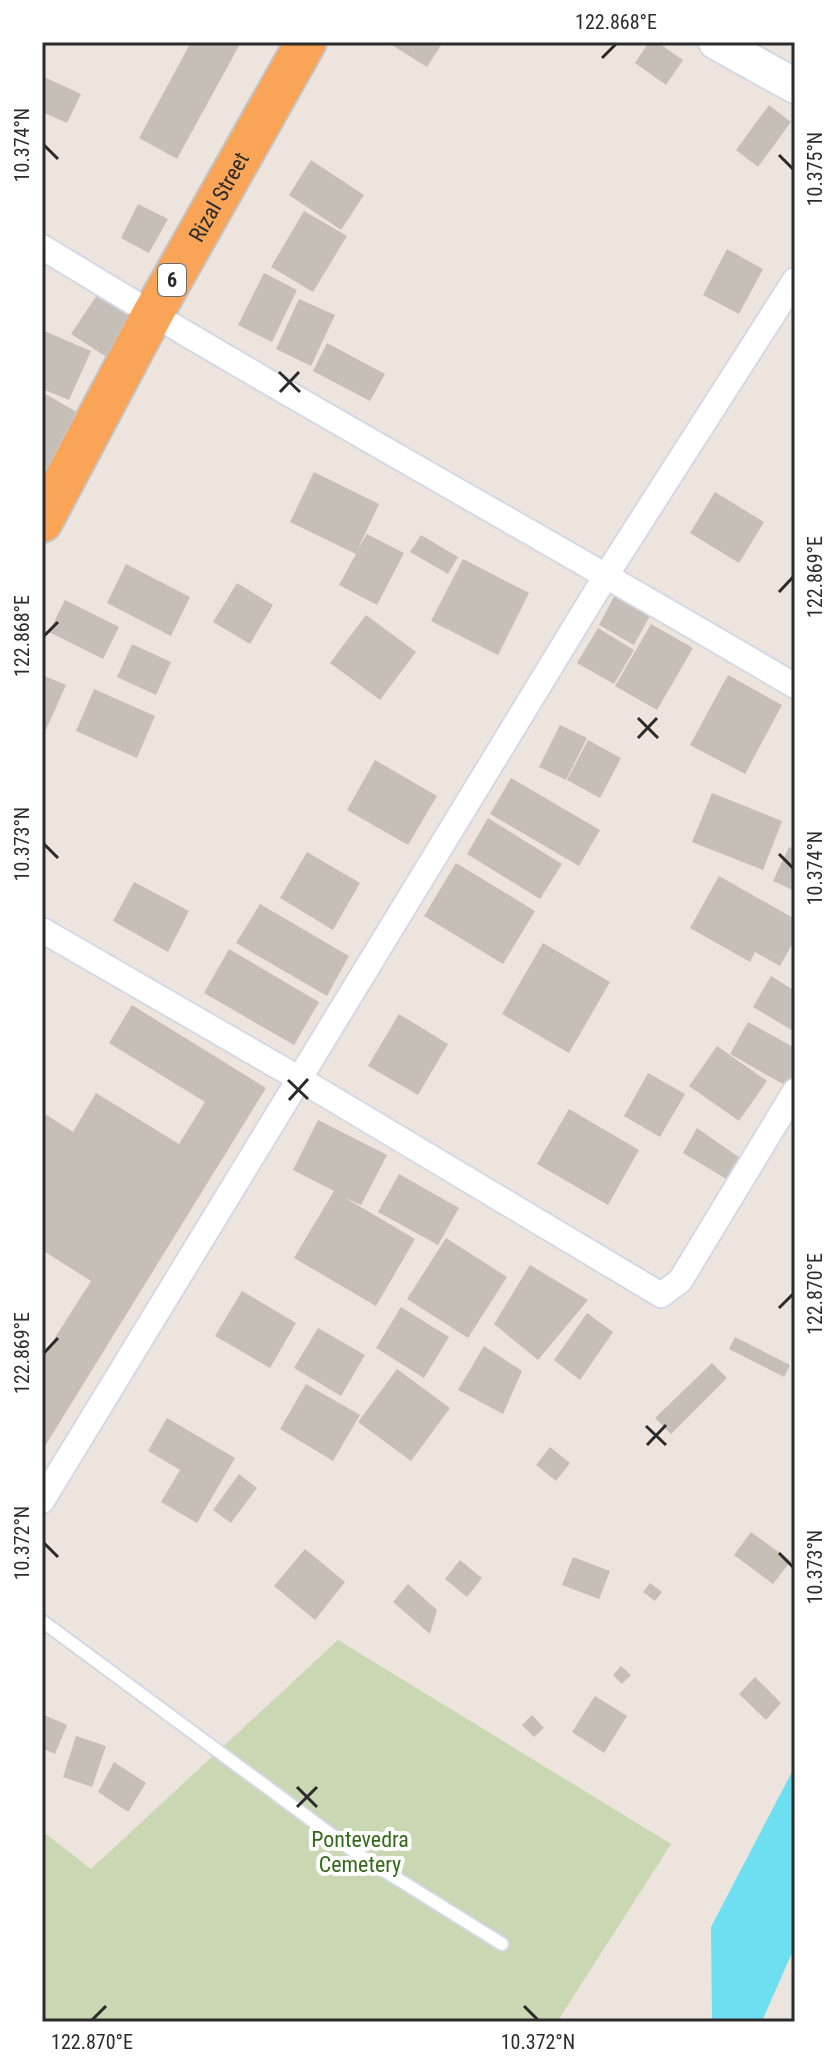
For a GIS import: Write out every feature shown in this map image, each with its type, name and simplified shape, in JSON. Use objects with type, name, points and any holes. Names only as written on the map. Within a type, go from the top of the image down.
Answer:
[{"type":"highway","name":"Rizal Street","points":[[42,522],[152,315],[306,42]]},
{"type":"main road","points":[[716,42],[795,86]]},
{"type":"street","points":[[42,247],[152,315],[607,574],[795,686]]},
{"type":"street","points":[[42,1501],[607,574],[795,280]]},
{"type":"street","points":[[42,930],[298,1078],[661,1295],[680,1281],[795,1091]]},
{"type":"lane","points":[[42,1621],[356,1853],[502,1944]]},
{"type":"green space","name":"Pontevedra Cemetery","points":[[338,1640],[671,1844],[557,2022],[42,2022],[42,1831],[91,1869]]},
{"type":"water","points":[[795,1766],[795,1946],[764,2022],[712,2022],[711,1927]]},
{"type":"building","points":[[191,42],[241,42],[177,159],[139,138]]},
{"type":"building","points":[[387,42],[443,42],[427,67]]},
{"type":"building","points":[[649,42],[657,42],[683,60],[666,85],[635,63]]},
{"type":"building","points":[[42,76],[81,94],[67,123],[42,112]]},
{"type":"building","points":[[769,105],[791,122],[758,167],[736,150]]},
{"type":"building","points":[[311,160],[364,195],[341,230],[289,195]]},
{"type":"building","points":[[138,204],[168,219],[149,253],[121,238]]},
{"type":"building","points":[[304,211],[347,236],[313,292],[271,267]]},
{"type":"building","points":[[727,249],[763,269],[739,314],[703,295]]},
{"type":"building","points":[[264,273],[297,290],[272,342],[238,325]]},
{"type":"building","points":[[101,289],[141,315],[111,360],[71,334]]},
{"type":"building","points":[[299,299],[335,315],[311,366],[276,349]]},
{"type":"building","points":[[42,330],[91,351],[69,400],[42,389]]},
{"type":"building","points":[[327,343],[385,374],[370,401],[313,371]]},
{"type":"building","points":[[42,392],[87,418],[56,473],[42,465]]},
{"type":"building","points":[[314,472],[379,504],[358,549],[367,534],[404,553],[377,605],[339,585],[356,554],[290,522]]},
{"type":"building","points":[[715,492],[764,522],[739,563],[690,533]]},
{"type":"building","points":[[421,535],[458,557],[448,574],[410,552]]},
{"type":"building","points":[[463,559],[529,593],[498,655],[431,621]]},
{"type":"building","points":[[126,564],[190,597],[171,636],[107,603]]},
{"type":"building","points":[[237,583],[273,605],[250,644],[213,622]]},
{"type":"building","points":[[619,587],[655,607],[634,645],[599,625]]},
{"type":"building","points":[[65,600],[119,627],[103,659],[49,632]]},
{"type":"building","points":[[366,615],[416,652],[380,700],[330,663]]},
{"type":"building","points":[[651,624],[693,648],[657,710],[615,686]]},
{"type":"building","points":[[598,628],[634,650],[614,684],[577,663]]},
{"type":"building","points":[[132,644],[171,662],[156,695],[117,677]]},
{"type":"building","points":[[42,675],[66,685],[44,734],[42,733]]},
{"type":"building","points":[[728,675],[782,705],[745,774],[690,745]]},
{"type":"building","points":[[94,689],[155,716],[137,758],[76,731]]},
{"type":"building","points":[[560,725],[587,738],[566,780],[539,767]]},
{"type":"building","points":[[588,740],[621,758],[600,798],[567,780]]},
{"type":"building","points":[[375,760],[437,796],[408,845],[347,810]]},
{"type":"building","points":[[511,778],[600,830],[579,866],[490,814]]},
{"type":"building","points":[[712,793],[782,821],[763,870],[692,842]]},
{"type":"building","points":[[488,818],[562,864],[540,899],[467,854]]},
{"type":"building","points":[[789,847],[795,850],[795,891],[773,881]]},
{"type":"building","points":[[307,852],[360,883],[333,930],[280,898]]},
{"type":"building","points":[[456,863],[535,911],[503,964],[424,916]]},
{"type":"building","points":[[719,876],[795,919],[795,939],[780,966],[755,952],[750,962],[690,928]]},
{"type":"building","points":[[134,882],[189,911],[168,952],[113,921]]},
{"type":"building","points":[[260,904],[349,956],[327,996],[236,943]]},
{"type":"building","points":[[543,943],[610,982],[569,1053],[502,1014]]},
{"type":"building","points":[[229,949],[319,1002],[294,1045],[204,993]]},
{"type":"building","points":[[771,976],[795,991],[795,1032],[753,1007]]},
{"type":"building","points":[[132,1005],[266,1088],[42,1451],[42,1358],[91,1281],[42,1250],[42,1112],[73,1132],[96,1093],[179,1144],[205,1102],[109,1043]]},
{"type":"building","points":[[399,1014],[448,1044],[418,1095],[368,1066]]},
{"type":"building","points":[[748,1022],[795,1048],[795,1074],[788,1087],[730,1054]]},
{"type":"building","points":[[717,1046],[767,1081],[739,1121],[689,1086]]},
{"type":"building","points":[[648,1073],[685,1094],[660,1137],[624,1116]]},
{"type":"building","points":[[569,1109],[639,1150],[608,1205],[537,1164]]},
{"type":"building","points":[[318,1120],[387,1155],[361,1205],[344,1197],[415,1239],[376,1306],[294,1258],[334,1191],[293,1170]]},
{"type":"building","points":[[697,1128],[740,1158],[728,1180],[683,1153]]},
{"type":"building","points":[[399,1174],[459,1208],[438,1245],[378,1212]]},
{"type":"building","points":[[446,1238],[507,1277],[468,1338],[407,1299]]},
{"type":"building","points":[[530,1265],[588,1300],[538,1360],[494,1324]]},
{"type":"building","points":[[242,1291],[296,1323],[270,1368],[215,1336]]},
{"type":"building","points":[[401,1307],[449,1337],[424,1378],[376,1348]]},
{"type":"building","points":[[587,1313],[613,1332],[580,1380],[554,1360]]},
{"type":"building","points":[[318,1328],[365,1355],[341,1396],[294,1368]]},
{"type":"building","points":[[735,1337],[790,1365],[784,1377],[729,1349]]},
{"type":"building","points":[[484,1346],[522,1371],[503,1414],[458,1390]]},
{"type":"building","points":[[712,1363],[727,1378],[671,1434],[655,1418]]},
{"type":"building","points":[[397,1369],[450,1408],[411,1461],[358,1422]]},
{"type":"building","points":[[306,1384],[360,1415],[333,1461],[280,1429]]},
{"type":"building","points":[[167,1418],[235,1458],[197,1523],[161,1502],[180,1470],[148,1451]]},
{"type":"building","points":[[550,1447],[570,1463],[556,1481],[536,1465]]},
{"type":"building","points":[[239,1474],[257,1488],[231,1523],[213,1510]]},
{"type":"building","points":[[751,1532],[791,1561],[773,1584],[734,1555]]},
{"type":"building","points":[[305,1549],[345,1582],[315,1620],[274,1586]]},
{"type":"building","points":[[573,1557],[610,1571],[599,1599],[562,1585]]},
{"type":"building","points":[[460,1560],[482,1578],[467,1597],[445,1579]]},
{"type":"building","points":[[650,1583],[662,1592],[655,1601],[643,1592]]},
{"type":"building","points":[[408,1584],[437,1610],[430,1634],[393,1602]]},
{"type":"building","points":[[621,1666],[631,1675],[622,1684],[613,1675]]},
{"type":"building","points":[[755,1677],[781,1703],[766,1720],[739,1694]]},
{"type":"building","points":[[595,1696],[627,1716],[604,1753],[572,1732]]},
{"type":"building","points":[[42,1714],[67,1725],[55,1754],[42,1748]]},
{"type":"building","points":[[532,1715],[544,1728],[534,1737],[522,1725]]},
{"type":"building","points":[[76,1736],[106,1746],[92,1787],[63,1777]]},
{"type":"building","points":[[114,1762],[146,1783],[128,1812],[98,1792]]}]
